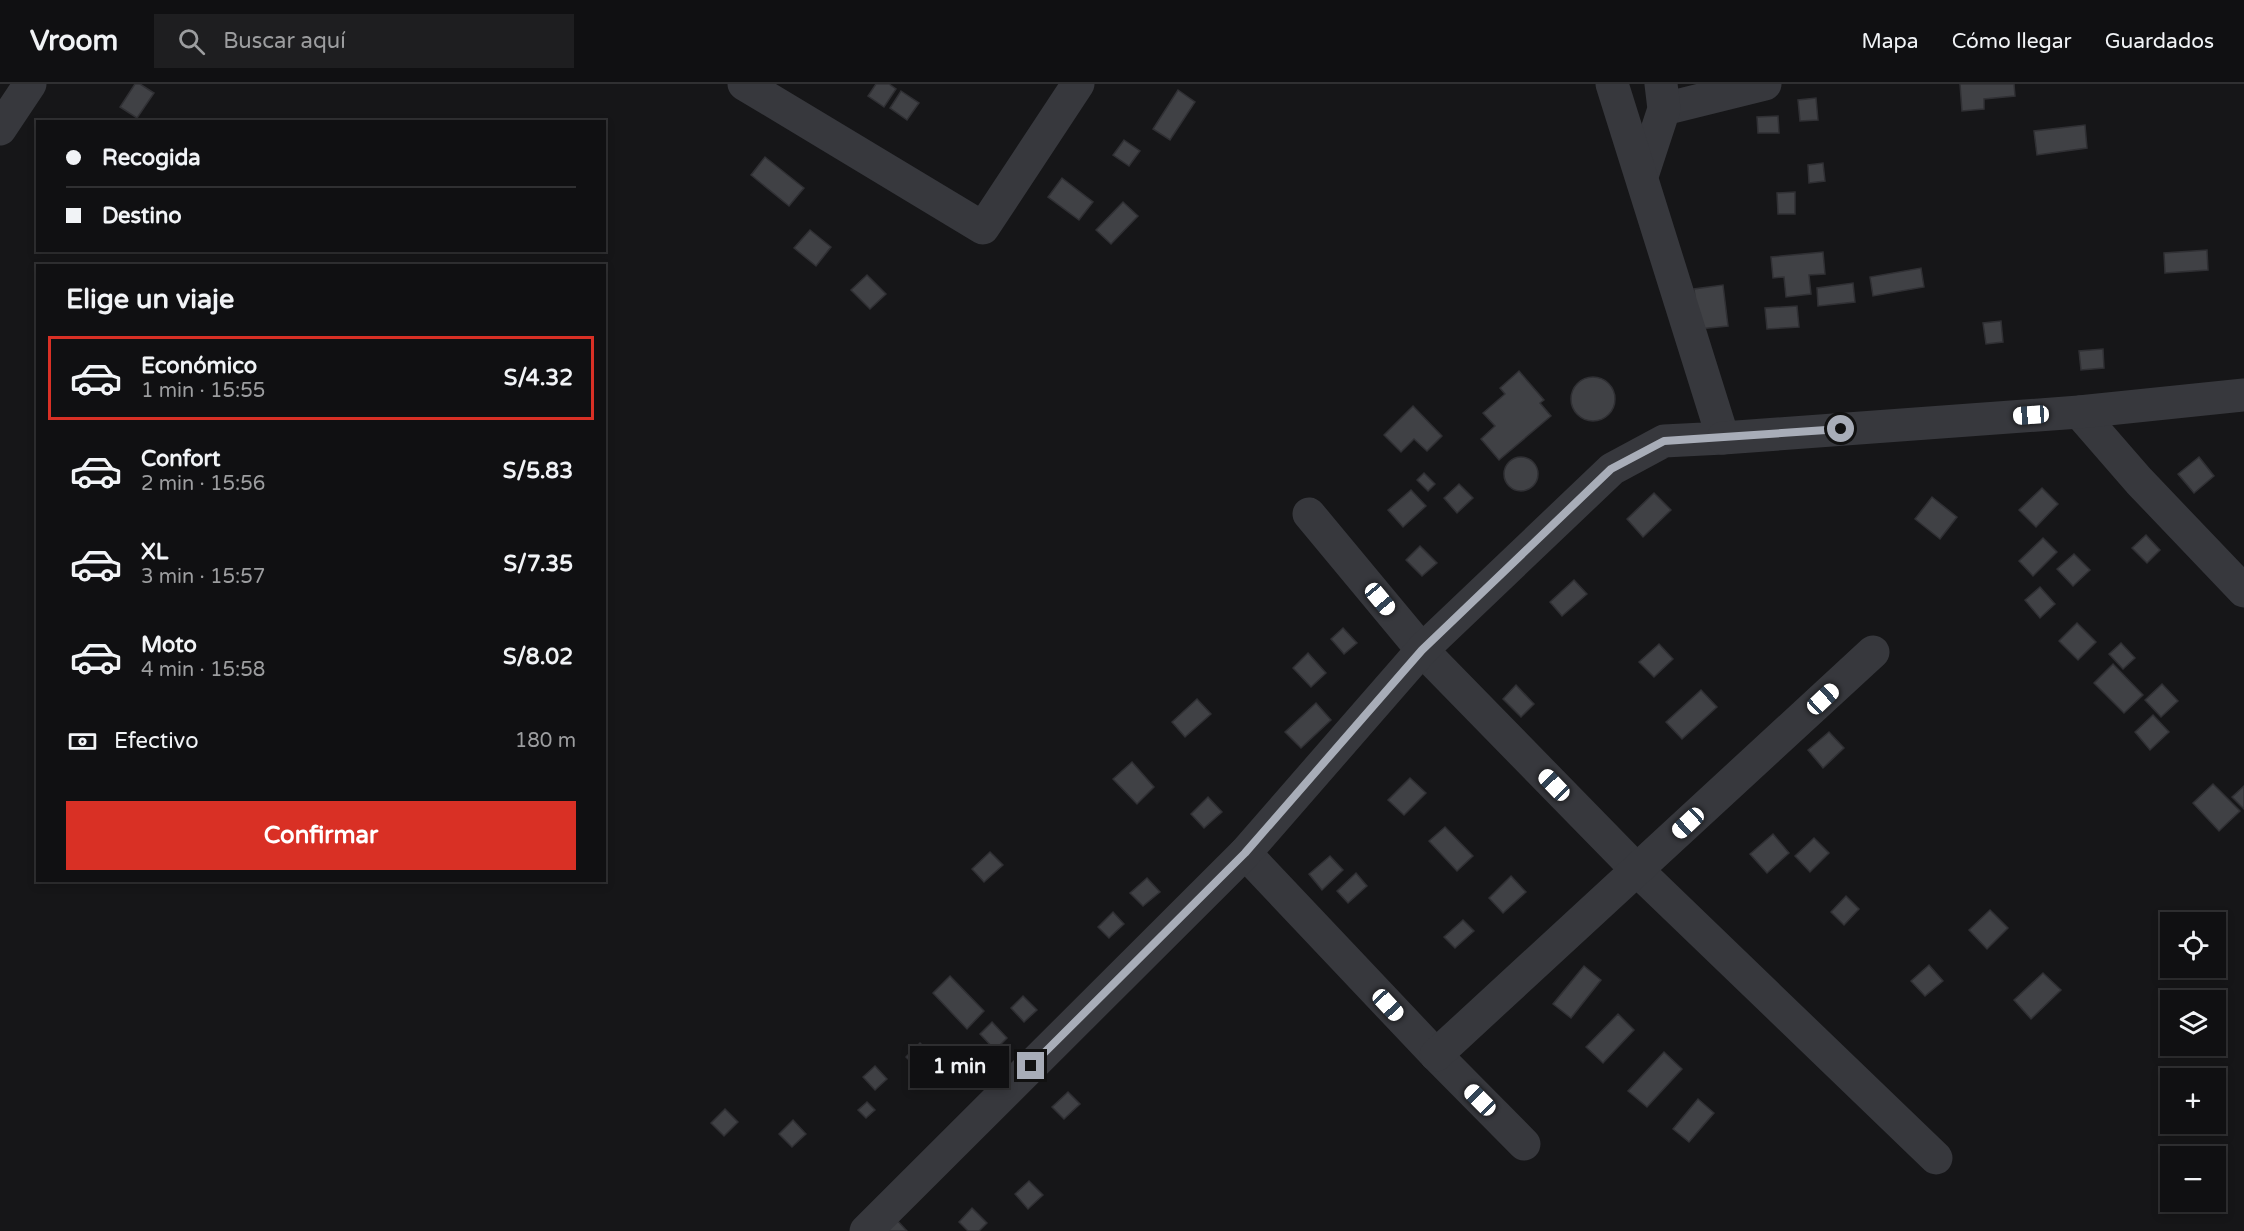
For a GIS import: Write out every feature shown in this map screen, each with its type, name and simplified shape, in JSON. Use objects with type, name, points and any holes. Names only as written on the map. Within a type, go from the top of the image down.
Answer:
[{"type":"street","points":[[0,129],[30,84]]},
{"type":"street","points":[[744,84],[983,228],[1078,84]]},
{"type":"street","points":[[1612,84],[1723,438]]},
{"type":"street","points":[[1642,176],[1663,96],[1765,84]]},
{"type":"street","points":[[866,1231],[1245,853],[1422,650],[1611,469],[1664,441],[2079,412],[2244,395]]},
{"type":"street","points":[[2079,412],[2139,481],[2244,591]]},
{"type":"street","points":[[1310,514],[1422,650],[1637,870],[1936,1158]]},
{"type":"street","points":[[1436,1055],[1873,652]]},
{"type":"street","points":[[1245,853],[1436,1055],[1524,1144]]},
{"type":"building","points":[[135,84],[140,84],[154,93],[137,118],[120,107]]},
{"type":"building","points":[[876,84],[889,84],[896,89],[884,107],[868,96]]},
{"type":"building","points":[[1960,84],[2014,84],[2015,96],[1984,99],[1984,109],[1962,111]]},
{"type":"building","points":[[1178,90],[1195,102],[1170,140],[1153,129]]},
{"type":"building","points":[[901,91],[919,103],[907,120],[890,108]]},
{"type":"building","points":[[1816,98],[1818,120],[1800,121],[1798,100]]},
{"type":"building","points":[[1778,116],[1779,133],[1758,133],[1757,117]]},
{"type":"building","points":[[2085,125],[2087,148],[2037,155],[2034,131]]},
{"type":"building","points":[[1124,140],[1140,151],[1129,166],[1113,155]]},
{"type":"building","points":[[765,157],[804,188],[789,206],[751,175]]},
{"type":"building","points":[[1823,163],[1825,181],[1809,183],[1808,165]]},
{"type":"building","points":[[1062,178],[1093,202],[1079,220],[1048,197]]},
{"type":"building","points":[[1795,192],[1795,214],[1778,214],[1777,193]]},
{"type":"building","points":[[1123,202],[1138,216],[1111,244],[1096,230]]},
{"type":"building","points":[[810,230],[831,247],[816,266],[794,248]]},
{"type":"building","points":[[2207,250],[2208,270],[2165,273],[2164,253]]},
{"type":"building","points":[[1823,252],[1825,274],[1809,275],[1811,294],[1786,297],[1784,277],[1773,278],[1771,257]]},
{"type":"building","points":[[1921,268],[1924,287],[1873,296],[1870,277]]},
{"type":"building","points":[[867,275],[886,294],[870,309],[851,290]]},
{"type":"building","points":[[1853,283],[1855,302],[1818,306],[1817,288]]},
{"type":"building","points":[[1723,285],[1728,326],[1699,329],[1694,289]]},
{"type":"building","points":[[1797,306],[1799,327],[1767,329],[1765,308]]},
{"type":"building","points":[[2001,321],[2003,342],[1986,344],[1983,323]]},
{"type":"building","points":[[2103,349],[2104,368],[2081,370],[2079,351]]},
{"type":"building","points":[[1519,371],[1544,400],[1540,403],[1551,416],[1499,460],[1481,439],[1495,426],[1483,413],[1505,394],[1500,388]]},
{"type":"building","points":[[1593,377],[1609,383],[1615,399],[1609,415],[1593,421],[1577,415],[1571,399],[1577,383]]},
{"type":"building","points":[[1413,406],[1442,436],[1427,451],[1414,439],[1401,452],[1384,435]]},
{"type":"building","points":[[1521,457],[1533,462],[1538,474],[1533,486],[1521,491],[1509,486],[1504,474],[1509,462]]},
{"type":"building","points":[[2199,457],[2214,476],[2194,493],[2178,474]]},
{"type":"building","points":[[1424,473],[1435,484],[1428,491],[1417,480]]},
{"type":"building","points":[[1459,484],[1473,498],[1457,513],[1444,498]]},
{"type":"building","points":[[2042,488],[2058,504],[2036,527],[2019,510]]},
{"type":"building","points":[[1411,490],[1426,506],[1403,527],[1388,510]]},
{"type":"building","points":[[1654,493],[1671,510],[1643,537],[1627,519]]},
{"type":"building","points":[[1932,497],[1957,517],[1940,539],[1915,519]]},
{"type":"building","points":[[2146,535],[2160,550],[2147,563],[2132,548]]},
{"type":"building","points":[[2043,538],[2057,552],[2033,576],[2019,561]]},
{"type":"building","points":[[1420,546],[1437,563],[1422,576],[1406,560]]},
{"type":"building","points":[[2074,554],[2090,570],[2073,586],[2057,569]]},
{"type":"building","points":[[1574,580],[1587,594],[1562,616],[1550,602]]},
{"type":"building","points":[[2040,587],[2055,604],[2040,618],[2025,600]]},
{"type":"building","points":[[2077,623],[2096,642],[2078,660],[2059,641]]},
{"type":"building","points":[[1343,628],[1357,643],[1344,654],[1331,639]]},
{"type":"building","points":[[2121,643],[2135,658],[2123,669],[2109,654]]},
{"type":"building","points":[[1659,644],[1673,659],[1654,677],[1639,662]]},
{"type":"building","points":[[1308,653],[1326,673],[1311,687],[1293,668]]},
{"type":"building","points":[[2113,664],[2143,695],[2124,713],[2094,683]]},
{"type":"building","points":[[2162,684],[2178,701],[2161,717],[2145,700]]},
{"type":"building","points":[[1516,685],[1534,704],[1521,717],[1503,699]]},
{"type":"building","points":[[1701,690],[1717,707],[1682,739],[1666,722]]},
{"type":"building","points":[[1197,699],[1211,714],[1185,737],[1172,722]]},
{"type":"building","points":[[1316,703],[1331,720],[1301,748],[1285,732]]},
{"type":"building","points":[[2153,715],[2169,732],[2150,750],[2135,732]]},
{"type":"building","points":[[1829,732],[1844,748],[1823,768],[1808,750]]},
{"type":"building","points":[[1132,762],[1154,787],[1137,804],[1113,779]]},
{"type":"building","points":[[1410,778],[1426,793],[1404,815],[1388,800]]},
{"type":"building","points":[[2213,784],[2240,811],[2219,831],[2193,803]]},
{"type":"building","points":[[2244,786],[2244,809],[2232,797]]},
{"type":"building","points":[[1208,797],[1222,812],[1204,828],[1191,814]]},
{"type":"building","points":[[1445,827],[1473,856],[1457,871],[1429,841]]},
{"type":"building","points":[[1773,834],[1789,853],[1767,873],[1750,854]]},
{"type":"building","points":[[1814,838],[1829,853],[1810,872],[1795,856]]},
{"type":"building","points":[[990,852],[1003,865],[984,882],[972,869]]},
{"type":"building","points":[[1330,856],[1343,870],[1322,890],[1309,874]]},
{"type":"building","points":[[1356,873],[1367,886],[1348,903],[1337,891]]},
{"type":"building","points":[[1511,876],[1526,892],[1503,913],[1489,898]]},
{"type":"building","points":[[1147,878],[1160,892],[1143,906],[1130,893]]},
{"type":"building","points":[[1846,896],[1859,909],[1844,925],[1831,912]]},
{"type":"building","points":[[1990,910],[2008,928],[1987,949],[1969,930]]},
{"type":"building","points":[[1113,912],[1124,924],[1109,938],[1098,927]]},
{"type":"building","points":[[1463,920],[1474,931],[1455,948],[1444,937]]},
{"type":"building","points":[[1929,965],[1943,981],[1925,996],[1911,981]]},
{"type":"building","points":[[1584,966],[1601,980],[1571,1018],[1553,1004]]},
{"type":"building","points":[[2043,973],[2061,990],[2031,1019],[2014,1000]]},
{"type":"building","points":[[950,976],[984,1011],[967,1029],[933,993]]},
{"type":"building","points":[[1023,996],[1037,1010],[1024,1022],[1011,1008]]},
{"type":"building","points":[[1618,1014],[1634,1030],[1603,1063],[1586,1047]]},
{"type":"building","points":[[992,1022],[1007,1038],[995,1050],[980,1034]]},
{"type":"building","points":[[920,1043],[936,1059],[922,1073],[906,1057]]},
{"type":"building","points":[[1664,1052],[1682,1069],[1647,1107],[1628,1091]]},
{"type":"building","points":[[875,1066],[887,1079],[875,1090],[863,1077]]},
{"type":"building","points":[[1068,1092],[1080,1104],[1064,1119],[1052,1107]]},
{"type":"building","points":[[1698,1099],[1714,1113],[1689,1142],[1673,1129]]},
{"type":"building","points":[[867,1102],[875,1110],[866,1118],[858,1110]]},
{"type":"building","points":[[725,1109],[738,1122],[724,1136],[711,1123]]},
{"type":"building","points":[[793,1120],[806,1134],[792,1147],[779,1134]]},
{"type":"building","points":[[1029,1181],[1043,1195],[1028,1209],[1015,1194]]},
{"type":"building","points":[[972,1208],[987,1223],[979,1231],[968,1231],[959,1222]]},
{"type":"building","points":[[894,1217],[907,1231],[880,1231]]},
{"type":"route","points":[[1031,1066],[1245,853],[1422,650],[1611,469],[1664,441],[1841,429]]}]
